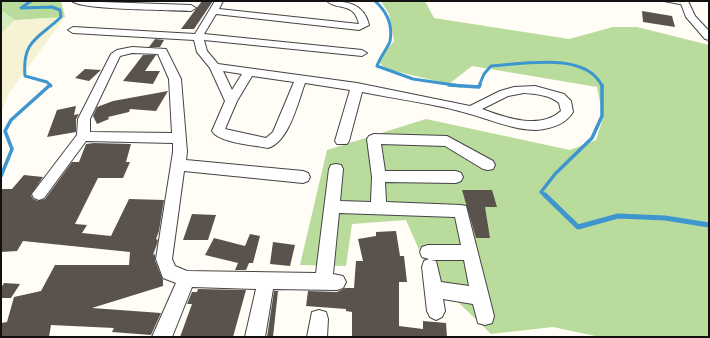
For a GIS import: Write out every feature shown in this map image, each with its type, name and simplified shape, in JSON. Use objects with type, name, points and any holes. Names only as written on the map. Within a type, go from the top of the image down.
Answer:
[{"type":"street","points":[[76,1],[95,4],[172,4],[191,8]]},
{"type":"street","points":[[219,1],[198,37],[202,52],[215,67],[231,101]]},
{"type":"street","points":[[212,11],[360,27],[364,25],[362,18],[355,8],[347,4],[331,1]]},
{"type":"street","points":[[685,3],[690,17],[709,37]]},
{"type":"street","points":[[256,34],[264,17]]},
{"type":"street","points":[[73,30],[171,34],[198,37],[256,34],[362,53]]},
{"type":"street","points":[[162,51],[171,34]]},
{"type":"street","points":[[39,194],[83,136],[84,120],[116,54],[122,51],[130,50],[162,51]]},
{"type":"street","points":[[162,51],[175,79],[180,152],[164,259],[169,272],[187,279],[266,282],[331,281],[333,207],[336,170]]},
{"type":"street","points":[[215,67],[357,86],[472,110],[502,121],[530,125],[542,125],[557,121],[563,118],[567,112],[565,101],[560,97],[522,89],[499,94],[472,110]]},
{"type":"street","points":[[248,72],[231,101],[218,131],[224,135],[268,143],[278,135],[301,79]]},
{"type":"street","points":[[342,141],[357,86]]},
{"type":"street","points":[[83,136],[111,138],[179,138]]},
{"type":"street","points":[[379,208],[378,177],[374,139],[447,141],[488,165]]},
{"type":"street","points":[[178,165],[303,177]]},
{"type":"street","points":[[378,177],[456,177]]},
{"type":"street","points":[[333,207],[461,212],[486,316]]},
{"type":"street","points":[[428,252],[470,253]]},
{"type":"street","points":[[436,312],[430,267],[434,289],[480,296]]},
{"type":"street","points":[[162,337],[187,279]]},
{"type":"street","points":[[255,337],[266,282]]},
{"type":"lane","points":[[666,1],[685,3]]},
{"type":"shaded area","points":[[65,17],[9,93],[1,113],[1,34],[15,20]]},
{"type":"green space","points":[[1,1],[61,1],[65,17],[15,20],[1,10]]},
{"type":"green space","points":[[381,1],[425,1],[434,18],[569,39],[613,27],[637,27],[709,45],[709,337],[600,337],[553,327],[491,334],[430,275],[406,220],[352,224],[346,266],[300,265],[327,150],[426,119],[570,150],[596,140],[603,118],[597,87],[472,66],[449,84],[386,69],[378,61],[394,41],[389,14]]},
{"type":"green space","points":[[1,10],[15,20],[1,34]]},
{"type":"building","points":[[202,1],[213,1],[194,29],[181,29]]},
{"type":"building","points":[[642,11],[672,16],[675,27],[643,22]]},
{"type":"building","points":[[155,39],[164,40],[160,47],[149,47]]},
{"type":"building","points":[[143,55],[156,55],[145,71],[160,71],[153,84],[123,81]]},
{"type":"building","points":[[85,69],[101,70],[89,81],[75,78]]},
{"type":"building","points":[[168,91],[156,111],[130,109],[129,112],[108,117],[109,119],[97,124],[93,116],[97,107],[113,101]]},
{"type":"building","points":[[76,106],[74,115],[79,114],[76,119],[76,132],[47,137],[57,110]]},
{"type":"building","points":[[86,144],[131,144],[126,162],[130,162],[123,178],[98,178],[75,224],[87,225],[82,233],[111,236],[129,199],[164,200],[159,231],[156,239],[158,240],[153,255],[155,254],[155,260],[163,280],[163,286],[92,308],[161,313],[151,335],[112,332],[114,328],[51,325],[49,337],[1,337],[1,323],[7,322],[14,297],[41,291],[55,265],[129,265],[130,252],[23,241],[17,251],[1,252],[1,189],[12,189],[24,175],[43,177],[31,195],[33,199],[38,201],[45,199],[72,162],[79,162]]},
{"type":"building","points":[[462,190],[492,190],[497,207],[485,207],[490,238],[476,238]]},
{"type":"building","points":[[192,214],[216,215],[208,240],[183,240]]},
{"type":"building","points":[[396,231],[400,256],[404,256],[407,282],[399,282],[399,326],[423,329],[423,321],[446,323],[447,337],[352,337],[352,312],[346,311],[346,309],[306,306],[308,291],[337,292],[345,288],[354,288],[356,261],[363,261],[358,239],[376,236],[376,232]]},
{"type":"building","points":[[250,234],[260,236],[253,263],[249,263],[246,270],[235,270],[238,263],[205,255],[214,238],[245,246]]},
{"type":"building","points":[[273,242],[295,245],[290,266],[270,264]]},
{"type":"building","points":[[4,283],[20,284],[11,298],[1,298],[1,288]]},
{"type":"building","points":[[198,289],[246,290],[233,337],[180,337],[192,304],[187,304],[192,292],[197,292]]},
{"type":"building","points":[[274,291],[278,291],[273,337],[267,337]]},
{"type":"waterway","points":[[31,1],[21,8],[52,7],[60,10],[61,17],[33,41],[26,55],[25,76],[47,82],[50,85]]},
{"type":"waterway","points":[[375,1],[388,19],[391,35],[390,41],[377,66],[413,79],[458,86]]},
{"type":"waterway","points":[[479,86],[484,74],[491,66],[536,62],[568,64],[582,68],[594,75],[602,86]]},
{"type":"waterway","points":[[1,176],[12,149],[5,131],[11,120],[50,85]]},
{"type":"waterway","points":[[449,85],[458,86]]},
{"type":"waterway","points":[[458,86],[479,87],[480,85]]},
{"type":"waterway","points":[[546,196],[541,192],[555,174],[592,138],[602,116],[602,86]]},
{"type":"waterway","points":[[545,195],[578,227],[618,216],[665,218],[709,225]]}]
